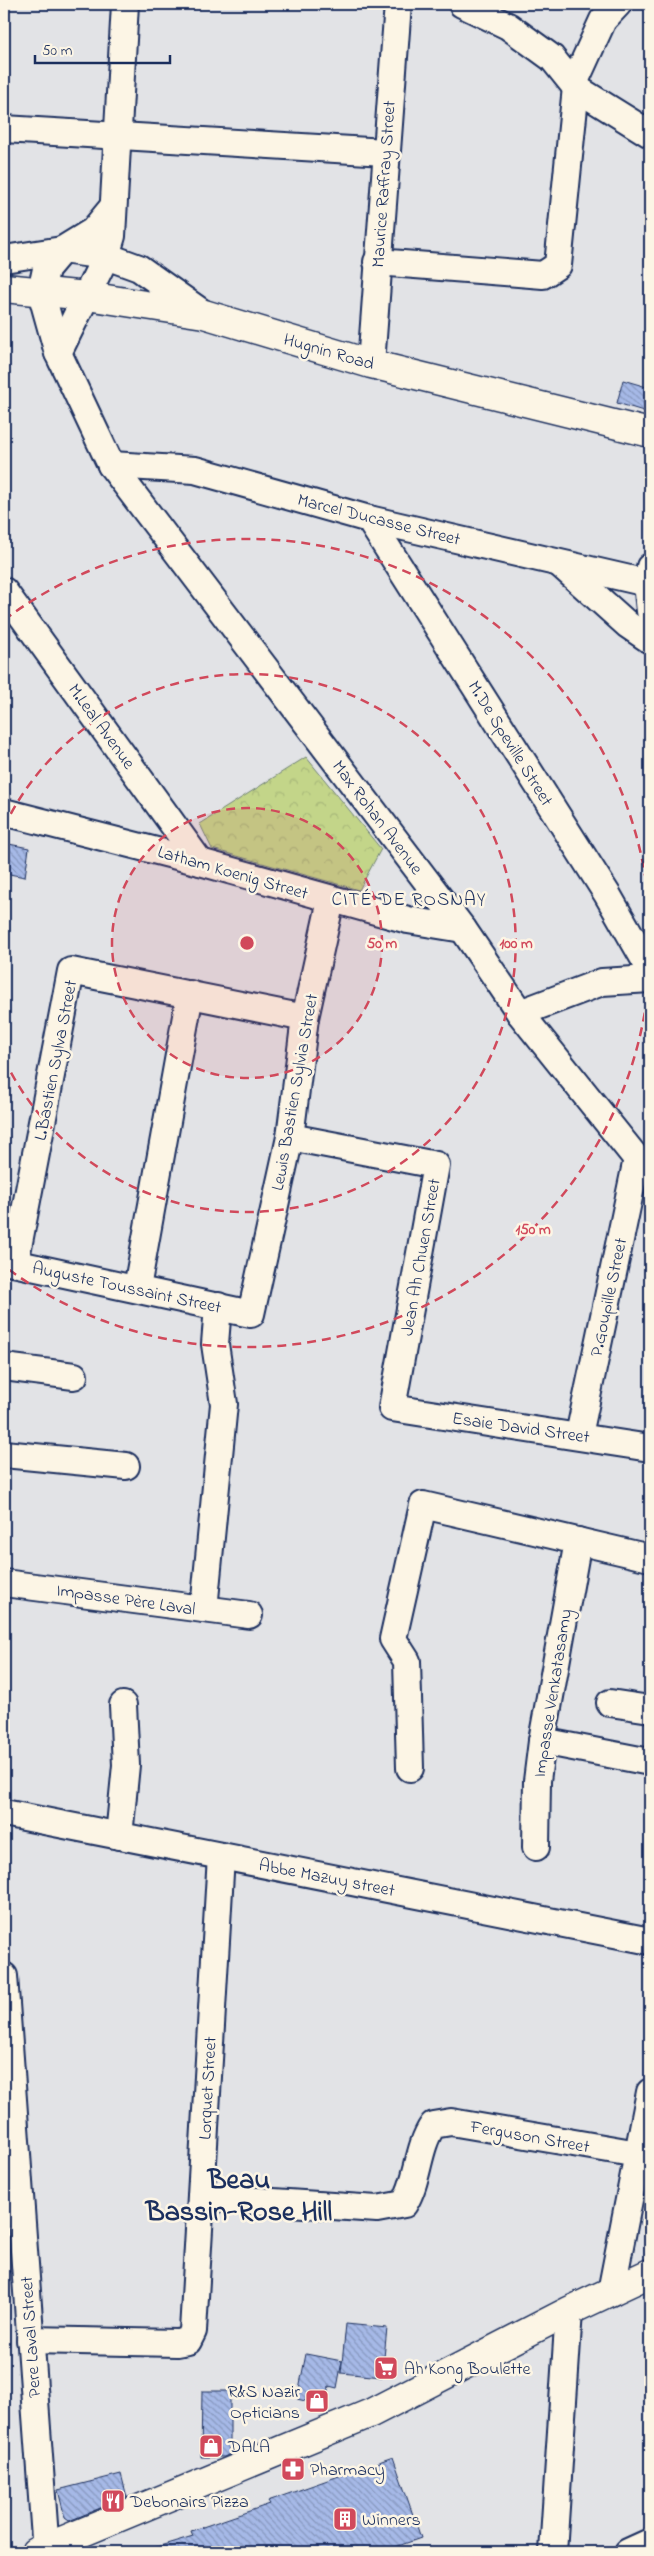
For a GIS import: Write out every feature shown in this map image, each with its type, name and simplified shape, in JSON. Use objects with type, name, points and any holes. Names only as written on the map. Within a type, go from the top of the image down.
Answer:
[{"type":"main road","name":"Hugnin Road","points":[[4,288],[87,296],[204,314],[371,364],[650,433]]},
{"type":"main road","points":[[42,2551],[371,2412],[569,2311],[650,2273]]},
{"type":"street","points":[[58,353],[106,256],[112,236],[112,208],[125,4]]},
{"type":"street","name":"Maurice Raffray Street","points":[[371,364],[385,152],[398,4]]},
{"type":"street","points":[[462,4],[508,26],[552,58],[576,88],[650,134]]},
{"type":"street","points":[[378,262],[543,275],[558,265],[577,77],[603,20],[618,4]]},
{"type":"street","points":[[4,129],[118,134],[385,152]]},
{"type":"street","points":[[41,292],[46,269],[62,250],[92,231],[112,208]]},
{"type":"street","points":[[4,259],[62,250],[106,256],[139,268],[204,314]]},
{"type":"street","name":"Max Rohan Avenue","points":[[41,292],[58,353],[111,465],[463,929],[520,1013],[644,1160]]},
{"type":"street","name":"Marcel Ducasse Street","points":[[111,465],[195,470],[368,519],[557,562],[648,575]]},
{"type":"street","name":"M.De Speville Street","points":[[368,519],[607,894],[650,969]]},
{"type":"street","points":[[557,562],[628,625],[650,640]]},
{"type":"street","points":[[648,575],[650,610]]},
{"type":"street","name":"M.Leal Avenue","points":[[4,591],[200,862]]},
{"type":"street","name":"Latham Koenig Street","points":[[4,812],[200,862],[408,920],[463,929]]},
{"type":"street","name":"Lewis Bastien Sylvia Street","points":[[251,1314],[290,1137],[305,1018],[331,900]]},
{"type":"street","name":"L.Bastien Sylva Street","points":[[9,1262],[72,971],[305,1018]]},
{"type":"street","points":[[520,1013],[602,982],[650,979]]},
{"type":"street","points":[[137,1288],[190,994]]},
{"type":"street","name":"Jean Ah Chuen Street","points":[[290,1137],[436,1165],[392,1408]]},
{"type":"street","name":"P.Goupille Street","points":[[579,1435],[644,1160]]},
{"type":"street","name":"Auguste Toussaint Street","points":[[9,1262],[251,1314]]},
{"type":"street","points":[[204,1609],[224,1404],[215,1344],[218,1306]]},
{"type":"street","points":[[4,1367],[74,1376]]},
{"type":"street","name":"Esaie David Street","points":[[392,1408],[579,1435],[650,1448]]},
{"type":"street","points":[[4,1454],[126,1466]]},
{"type":"street","points":[[410,1768],[407,1661],[393,1639],[423,1505],[650,1558]]},
{"type":"street","name":"Impasse Venkatasamy","points":[[536,1847],[537,1781],[542,1741],[578,1541]]},
{"type":"street","name":"Impasse Père Laval","points":[[4,1583],[249,1615]]},
{"type":"street","points":[[610,1703],[650,1709]]},
{"type":"street","points":[[119,1836],[126,1765],[123,1705]]},
{"type":"street","points":[[542,1741],[650,1762]]},
{"type":"street","name":"Abbe Mazuy street","points":[[4,1812],[650,1941]]},
{"type":"street","name":"Lorquet Street","points":[[30,2340],[177,2343],[188,2340],[193,2331],[221,1856]]},
{"type":"street","name":"Pere Laval Street","points":[[4,1976],[30,2340],[42,2551]]},
{"type":"street","points":[[611,2292],[650,2092]]},
{"type":"street","name":"Ferguson Street","points":[[201,2196],[377,2209],[404,2204],[413,2190],[427,2134],[433,2125],[451,2122],[638,2154]]},
{"type":"street","points":[[553,2552],[569,2311]]},
{"type":"street","points":[[628,2552],[650,2542]]},
{"type":"green space","points":[[306,757],[381,849],[359,890],[212,849],[200,824]]},
{"type":"building","points":[[623,380],[650,388],[650,413],[617,403]]},
{"type":"building","points":[[4,843],[29,848],[25,877],[4,873]]},
{"type":"building","points":[[346,2324],[387,2328],[382,2377],[341,2373]]},
{"type":"building","points":[[306,2354],[342,2361],[337,2388],[329,2386],[327,2396],[320,2394],[318,2404],[297,2399]]},
{"type":"building","points":[[202,2391],[230,2391],[230,2454],[224,2457],[201,2457]]},
{"type":"building","name":"Winners","points":[[393,2457],[421,2538],[381,2552],[151,2552],[150,2549],[193,2536],[191,2531],[270,2504],[268,2501]]},
{"type":"building","points":[[121,2474],[127,2497],[69,2521],[65,2518],[58,2490]]},
{"type":"place","name":"Ah Kong Boulette","points":[[386,2368]]},
{"type":"place","name":"R&S Nazir Opticians","points":[[317,2401]]},
{"type":"place","name":"DALA","points":[[211,2446]]},
{"type":"place","name":"Pharmacy","points":[[293,2469]]},
{"type":"place","name":"Debonairs Pizza","points":[[113,2501]]},
{"type":"place","name":"Winners","points":[[345,2519]]},
{"type":"district","name":"CITÉ DE ROSNAY","points":[[409,898]]},
{"type":"district","name":"Beau Bassin-Rose Hill","points":[[239,2194]]}]
